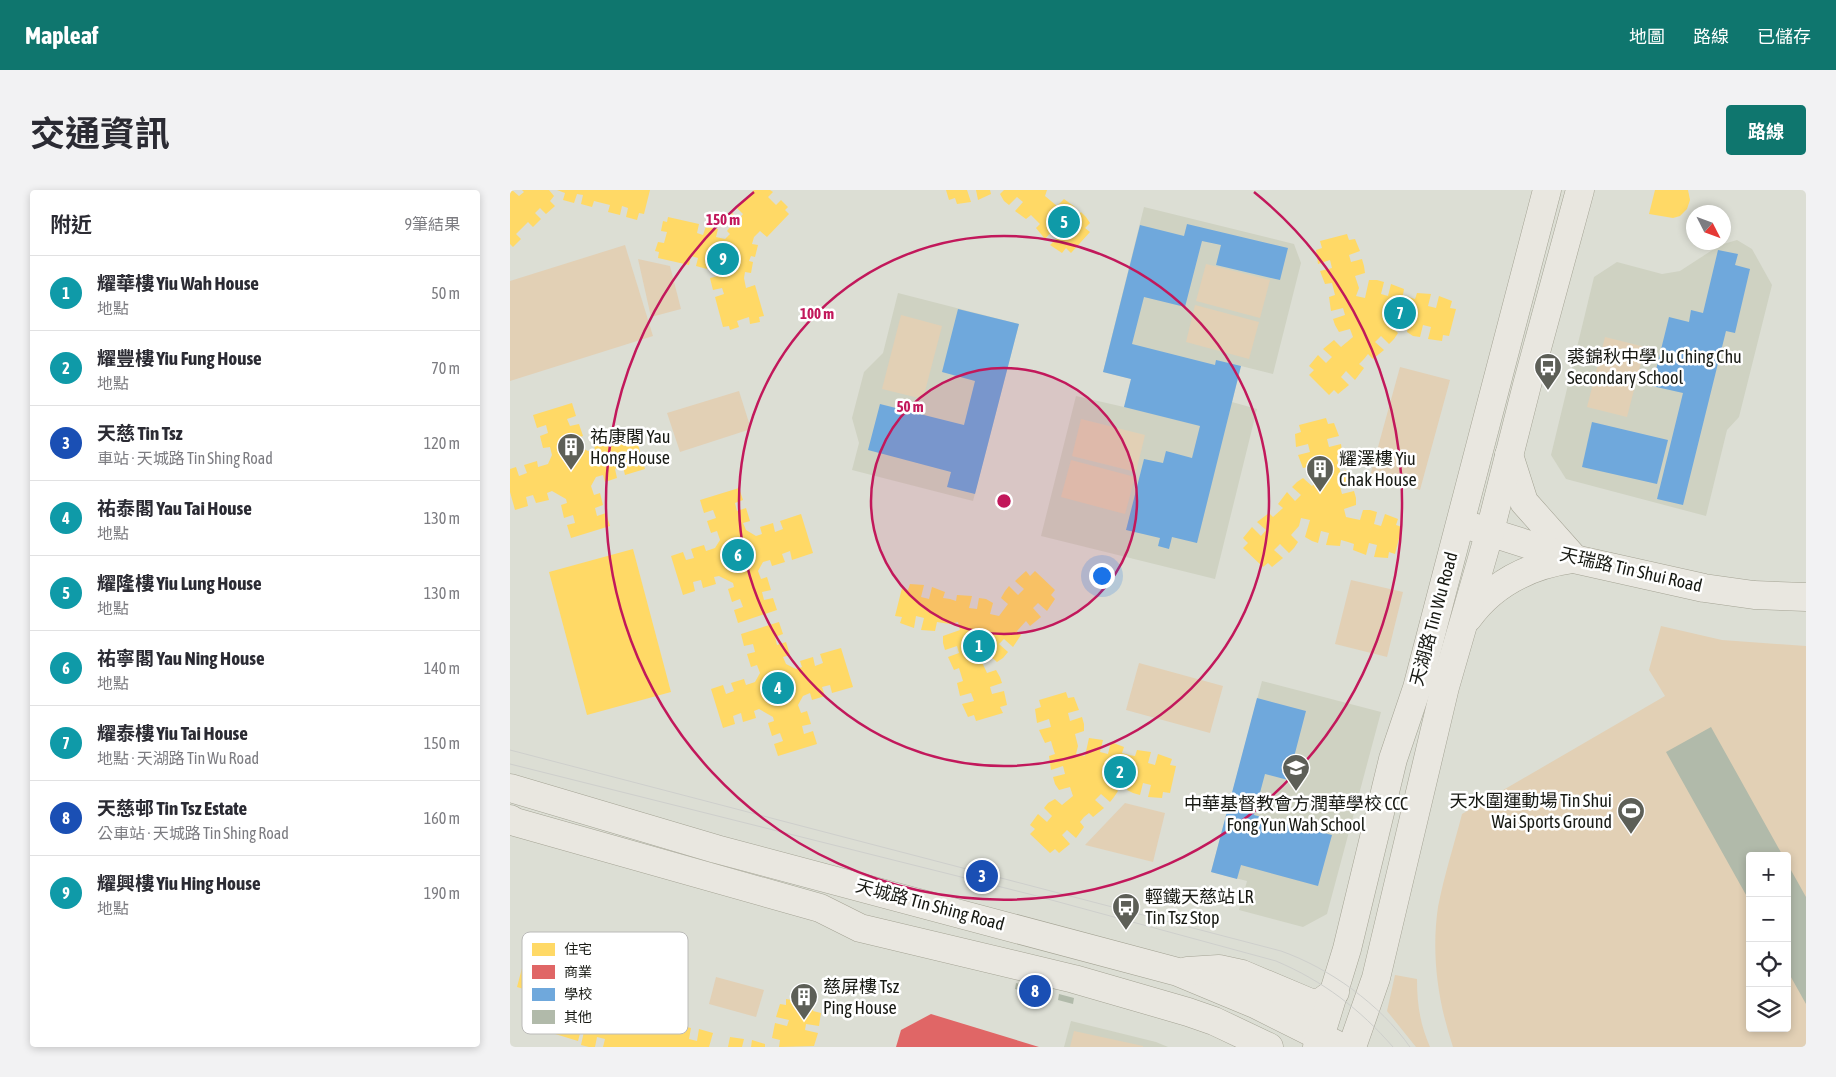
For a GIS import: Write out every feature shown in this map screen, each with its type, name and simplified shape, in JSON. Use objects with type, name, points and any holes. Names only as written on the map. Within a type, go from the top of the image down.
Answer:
[{"type":"main road","name":"天湖路 Tin Wu Road","points":[[1326,1043],[1335,992],[1393,759],[1417,688],[1546,190]]},
{"type":"main road","name":"天湖路 Tin Wu Road","points":[[1352,1047],[1376,978],[1445,687],[1490,531],[1580,190]]},
{"type":"main road","points":[[1509,455],[1524,502],[1574,559]]},
{"type":"main road","name":"天瑞路 Tin Shui Road","points":[[1460,523],[1574,559],[1704,588],[1754,595],[1806,597]]},
{"type":"main road","points":[[1463,626],[1488,595],[1522,571],[1549,563],[1574,559]]},
{"type":"main road","points":[[510,776],[521,792]]},
{"type":"main road","name":"天城路 Tin Shing Road","points":[[521,792],[657,830],[716,849],[829,871],[1178,972],[1255,1004],[1326,1043]]},
{"type":"main road","name":"天城路 Tin Shing Road","points":[[512,822],[820,908],[860,928],[1074,979],[1188,1012],[1214,1021],[1269,1047]]},
{"type":"main road","points":[[829,871],[844,900],[855,908],[947,932],[999,962]]},
{"type":"main road","points":[[1178,972],[1219,969],[1242,974],[1311,1003],[1321,1002],[1335,992]]},
{"type":"shaded area","points":[[1144,207],[1294,244],[1301,263],[1273,374],[1241,366],[1232,402],[1257,409],[1215,579],[1041,536],[1076,396],[1124,407],[1131,379],[1103,372]]},
{"type":"shaded area","points":[[1737,240],[1752,249],[1772,285],[1739,417],[1727,430],[1706,516],[1566,479],[1551,455],[1594,277],[1617,262],[1662,274],[1680,271],[1712,250],[1731,250],[1731,242]]},
{"type":"shaded area","points":[[625,245],[653,336],[510,381],[510,281]]},
{"type":"shaded area","points":[[638,259],[670,266],[681,309],[651,317]]},
{"type":"shaded area","points":[[1206,264],[1270,280],[1260,318],[1196,301]]},
{"type":"shaded area","points":[[898,293],[1019,324],[973,501],[852,470],[859,443],[852,418],[864,372],[883,353]]},
{"type":"shaded area","points":[[1195,305],[1259,322],[1249,359],[1186,342]]},
{"type":"shaded area","points":[[901,315],[942,326],[923,399],[882,389]]},
{"type":"shaded area","points":[[1605,337],[1645,347],[1627,417],[1587,407]]},
{"type":"shaded area","points":[[1400,367],[1450,380],[1420,490],[1370,476]]},
{"type":"shaded area","points":[[739,391],[751,429],[680,452],[667,413]]},
{"type":"shaded area","points":[[1081,419],[1145,435],[1136,472],[1072,456]]},
{"type":"shaded area","points":[[1071,460],[1135,477],[1125,514],[1061,497]]},
{"type":"shaded area","points":[[1351,580],[1403,592],[1387,657],[1335,644]]},
{"type":"shaded area","name":"天水圍運動場 Tin Shui Wai Sports Ground","points":[[1661,626],[1722,640],[1806,646],[1806,1047],[1453,1047],[1440,996],[1435,943],[1438,907],[1462,814],[1665,696],[1649,670]]},
{"type":"shaded area","points":[[1139,663],[1223,686],[1210,733],[1126,710]]},
{"type":"shaded area","name":"中華基督教會方潤華學校 CCC Fong Yun Wah School","points":[[1262,681],[1381,712],[1327,914],[1303,927],[1239,910],[1247,881],[1211,872]]},
{"type":"shaded area","points":[[1125,803],[1165,813],[1153,862],[1085,845]]},
{"type":"shaded area","points":[[1395,975],[1417,979],[1420,1014],[1430,1047],[1416,1047],[1387,1011]]},
{"type":"shaded area","points":[[716,977],[764,990],[756,1017],[709,1004]]},
{"type":"shaded area","points":[[1071,1021],[1156,1042],[1168,1047],[1064,1047]]},
{"type":"shaded area","points":[[1074,1031],[1143,1046],[1143,1047],[1070,1047]]},
{"type":"building: 住宅","points":[[512,190],[519,196],[524,192],[522,190],[549,190],[554,196],[550,201],[555,206],[546,214],[540,208],[535,213],[541,219],[533,227],[528,222],[516,234],[521,239],[513,247],[510,244],[510,192]]},
{"type":"building: 住宅","points":[[557,190],[650,190],[644,214],[639,213],[637,220],[626,217],[628,208],[622,206],[620,215],[608,212],[610,205],[594,201],[592,207],[581,204],[583,195],[577,194],[574,203],[563,200],[565,193]]},
{"type":"building: 住宅","points":[[754,190],[770,190],[773,192],[768,197],[776,205],[781,200],[788,207],[785,210],[789,214],[767,237],[760,231],[754,237],[752,244],[758,245],[755,257],[751,256],[749,261],[753,262],[751,273],[745,272],[746,288],[755,285],[764,316],[759,317],[760,322],[750,324],[749,317],[737,321],[739,327],[730,330],[729,326],[723,327],[715,297],[724,294],[722,288],[713,290],[710,278],[718,276],[717,272],[721,271],[718,263],[710,261],[707,269],[696,266],[698,258],[691,256],[689,265],[658,258],[659,252],[655,251],[658,242],[664,243],[667,232],[661,231],[663,221],[667,222],[668,217],[699,224],[697,233],[703,235],[706,226],[718,229],[716,237],[725,239],[730,234],[727,231],[730,227],[724,222],[732,213],[739,219],[743,214],[737,208]]},
{"type":"building: 住宅","points":[[946,190],[967,190],[971,202],[957,204],[955,198],[949,200]]},
{"type":"building: 住宅","points":[[976,190],[990,190],[991,194],[978,200]]},
{"type":"building: 住宅","points":[[1004,190],[1047,190],[1045,196],[1057,206],[1064,199],[1075,207],[1067,216],[1072,221],[1081,212],[1090,223],[1085,228],[1090,232],[1071,253],[1066,248],[1062,253],[1050,245],[1059,236],[1053,230],[1045,239],[1036,228],[1040,224],[1031,215],[1026,219],[1015,211],[1023,202],[1017,197],[1009,205],[1004,201],[1000,194]]},
{"type":"building: 住宅","points":[[1655,190],[1688,190],[1690,200],[1688,205],[1686,205],[1686,210],[1680,216],[1673,218],[1649,214]]},
{"type":"building: 住宅","points":[[1347,234],[1349,240],[1355,239],[1360,251],[1349,255],[1351,262],[1362,259],[1364,266],[1365,273],[1355,276],[1359,288],[1356,296],[1365,298],[1369,280],[1377,280],[1384,282],[1381,294],[1388,296],[1391,284],[1404,289],[1403,295],[1415,299],[1417,293],[1431,294],[1428,306],[1436,308],[1439,296],[1452,301],[1450,308],[1456,309],[1449,336],[1443,335],[1442,341],[1428,339],[1431,327],[1423,325],[1420,337],[1413,336],[1407,332],[1409,322],[1395,317],[1389,324],[1398,333],[1394,339],[1389,344],[1381,336],[1375,342],[1384,350],[1373,359],[1368,354],[1359,364],[1364,368],[1355,380],[1346,371],[1341,377],[1349,385],[1338,394],[1334,390],[1329,395],[1309,375],[1314,370],[1309,366],[1318,355],[1326,363],[1332,357],[1323,349],[1334,340],[1341,347],[1353,337],[1350,329],[1339,332],[1335,325],[1333,319],[1345,315],[1343,308],[1331,311],[1329,297],[1335,295],[1332,283],[1325,284],[1320,271],[1332,268],[1330,260],[1318,264],[1316,250],[1322,248],[1320,241]]},
{"type":"building: 住宅","name":"祐康閣 Yau Hong House","points":[[572,403],[576,416],[567,419],[570,426],[579,424],[583,436],[576,438],[578,446],[588,451],[595,449],[593,443],[606,439],[608,447],[616,445],[613,436],[634,430],[645,469],[625,475],[623,467],[615,469],[617,478],[605,482],[603,475],[596,477],[591,486],[594,495],[600,493],[603,505],[595,508],[597,516],[606,513],[610,526],[571,538],[567,525],[575,523],[573,515],[564,518],[561,505],[567,503],[566,499],[552,491],[547,493],[549,500],[536,503],[533,495],[526,497],[528,506],[515,510],[510,492],[510,469],[516,467],[519,476],[527,473],[524,465],[537,461],[538,467],[548,464],[552,455],[550,447],[543,448],[540,436],[548,433],[546,425],[537,428],[533,415]]},
{"type":"building: 住宅","name":"耀澤樓 Yiu Chak House","points":[[1326,418],[1328,424],[1334,423],[1339,436],[1327,439],[1329,447],[1341,444],[1343,458],[1337,459],[1340,472],[1346,470],[1352,483],[1340,487],[1342,494],[1354,491],[1356,498],[1356,505],[1344,509],[1346,517],[1360,520],[1363,510],[1370,510],[1377,512],[1374,524],[1381,526],[1385,514],[1398,519],[1396,525],[1402,527],[1395,554],[1389,552],[1388,558],[1374,557],[1377,545],[1369,543],[1366,555],[1353,550],[1354,544],[1341,540],[1340,546],[1326,545],[1329,533],[1321,531],[1318,543],[1312,541],[1305,537],[1310,520],[1301,518],[1299,526],[1291,535],[1298,542],[1294,548],[1289,553],[1280,544],[1274,550],[1283,558],[1272,567],[1268,563],[1263,567],[1243,548],[1248,543],[1243,538],[1252,527],[1261,536],[1266,530],[1257,522],[1269,513],[1273,517],[1283,508],[1278,504],[1287,492],[1295,501],[1301,495],[1292,487],[1297,482],[1303,478],[1312,486],[1318,480],[1313,466],[1303,468],[1298,455],[1310,452],[1308,444],[1296,447],[1295,434],[1301,432],[1299,425]]},
{"type":"building: 住宅","points":[[739,488],[743,500],[735,503],[737,511],[746,508],[750,521],[743,523],[746,530],[756,536],[762,534],[760,527],[773,523],[775,532],[783,529],[780,521],[801,514],[813,553],[792,560],[790,551],[782,554],[785,562],[772,566],[770,560],[763,562],[758,571],[761,579],[767,577],[771,590],[762,592],[764,600],[773,598],[777,610],[738,623],[734,610],[743,607],[740,599],[732,602],[728,589],[734,587],[733,583],[719,576],[714,577],[716,584],[703,588],[701,580],[693,582],[695,591],[683,595],[671,556],[683,552],[686,560],[694,558],[691,549],[704,545],[706,551],[715,548],[720,540],[717,531],[711,533],[707,521],[716,518],[713,510],[704,513],[700,500]]},
{"type":"building: 住宅","points":[[633,549],[671,692],[587,715],[549,572]]},
{"type":"building: 住宅","points":[[1026,571],[1030,576],[1035,571],[1055,590],[1051,595],[1055,599],[1047,611],[1038,603],[1033,608],[1041,617],[1030,626],[1026,621],[1017,631],[1021,635],[1013,647],[1004,639],[999,644],[1008,652],[1003,658],[997,662],[987,653],[981,660],[987,673],[996,670],[1002,683],[990,687],[992,694],[1004,691],[1007,705],[1000,707],[1003,713],[976,721],[974,715],[968,717],[962,704],[974,701],[971,693],[960,696],[957,683],[963,681],[959,668],[954,670],[948,657],[959,653],[957,646],[945,650],[943,643],[943,636],[960,630],[958,622],[950,624],[937,622],[935,631],[921,630],[924,618],[916,616],[914,628],[900,623],[902,617],[895,616],[902,588],[908,590],[910,584],[924,585],[921,597],[929,599],[932,587],[945,592],[943,598],[956,601],[957,595],[972,596],[969,608],[977,609],[979,598],[986,599],[993,603],[990,614],[999,616],[1008,604],[1001,598],[1005,591],[1009,586],[1018,595],[1024,589],[1015,581]]},
{"type":"building: 住宅","points":[[779,622],[783,634],[775,637],[777,645],[786,642],[790,655],[783,657],[786,664],[796,669],[802,667],[800,661],[813,657],[815,666],[823,663],[820,654],[841,648],[853,687],[832,693],[830,685],[822,687],[825,696],[812,700],[810,693],[803,696],[798,705],[801,713],[807,711],[811,724],[802,726],[804,734],[813,731],[817,744],[778,756],[774,744],[783,741],[780,733],[772,736],[768,723],[774,721],[773,717],[759,709],[754,711],[756,718],[743,722],[741,713],[733,716],[735,724],[723,728],[711,689],[723,685],[726,694],[734,691],[731,683],[744,679],[746,685],[755,682],[760,673],[757,665],[751,667],[747,654],[755,652],[753,644],[744,646],[741,634]]},
{"type":"building: 住宅","points":[[1066,692],[1068,698],[1074,697],[1079,710],[1068,713],[1070,721],[1082,717],[1084,724],[1084,731],[1075,734],[1078,746],[1076,754],[1085,756],[1089,738],[1103,740],[1100,752],[1108,754],[1111,742],[1124,747],[1122,753],[1129,755],[1135,756],[1137,750],[1151,752],[1148,763],[1155,765],[1158,754],[1172,759],[1170,765],[1176,766],[1170,793],[1163,792],[1162,798],[1148,797],[1151,785],[1143,783],[1140,795],[1133,793],[1127,790],[1129,780],[1115,775],[1109,782],[1118,791],[1110,802],[1101,794],[1095,800],[1104,808],[1093,817],[1089,813],[1084,817],[1080,822],[1084,827],[1076,838],[1067,830],[1062,835],[1070,844],[1059,853],[1055,849],[1050,853],[1030,834],[1035,829],[1030,825],[1038,814],[1047,822],[1052,816],[1044,808],[1048,803],[1055,799],[1062,805],[1073,796],[1070,787],[1059,790],[1055,784],[1053,777],[1065,774],[1063,766],[1051,770],[1049,756],[1055,754],[1051,741],[1045,743],[1039,730],[1051,727],[1049,719],[1037,723],[1035,709],[1041,707],[1039,700]]},
{"type":"building: 住宅","points":[[522,968],[522,988],[517,987]]},
{"type":"building: 住宅","name":"慈屏樓 Tsz Ping House","points":[[786,999],[814,1004],[813,1011],[821,1013],[819,1026],[806,1024],[805,1030],[818,1033],[814,1046],[779,1047],[780,1040],[772,1038],[775,1023],[787,1026],[789,1020],[776,1017],[780,1004],[786,1005]]},
{"type":"building: 住宅","points":[[688,1027],[691,1028],[689,1039],[697,1041],[699,1029],[713,1033],[709,1047],[603,1047],[605,1039],[597,1037],[595,1047],[581,1045],[583,1034],[688,1034]]},
{"type":"building: 住宅","points":[[555,1034],[580,1034],[578,1041]]},
{"type":"building: 住宅","points":[[730,1037],[744,1039],[742,1047],[728,1047]]},
{"type":"building: 住宅","points":[[752,1040],[765,1044],[765,1047],[751,1047]]},
{"type":"building: 商業","points":[[931,1014],[1039,1047],[896,1047],[901,1030]]},
{"type":"building: 學校","points":[[1187,224],[1288,248],[1280,280],[1216,265],[1221,245],[1202,241],[1185,307],[1144,297],[1132,344],[1215,365],[1216,360],[1241,366],[1197,543],[1172,537],[1169,549],[1158,546],[1160,538],[1126,530],[1144,459],[1163,463],[1166,451],[1192,458],[1200,426],[1124,407],[1131,379],[1103,372],[1140,225],[1184,236]]},
{"type":"building: 學校","points":[[1718,250],[1738,254],[1735,265],[1750,269],[1735,333],[1726,331],[1683,505],[1657,499],[1683,393],[1652,386],[1669,317],[1689,322],[1691,310],[1703,313]]},
{"type":"building: 學校","points":[[958,309],[1019,324],[975,494],[947,487],[951,472],[868,450],[880,404],[964,425],[975,381],[942,372]]},
{"type":"building: 學校","points":[[1592,422],[1668,440],[1657,484],[1582,467]]},
{"type":"building: 學校","points":[[1257,698],[1306,711],[1288,780],[1265,774],[1254,815],[1332,835],[1318,886],[1241,865],[1237,879],[1211,872]]},
{"type":"building: 其他","points":[[1711,727],[1781,852],[1746,852],[1746,895],[1666,752]]},
{"type":"building: 其他","points":[[1791,870],[1806,897],[1806,1004],[1791,977]]},
{"type":"building: 其他","points":[[1016,983],[1034,988],[1033,993],[1015,989]]},
{"type":"building: 其他","points":[[1059,994],[1074,998],[1073,1004],[1058,1000]]},
{"type":"tram line","points":[[510,750],[1281,951],[1317,967],[1352,989],[1384,1016],[1410,1047]]},
{"type":"tram line","points":[[510,764],[1033,895],[1276,961],[1340,997],[1367,1020],[1393,1047]]},
{"type":"place","name":"耀隆樓 Yiu Lung House","points":[[1064,222]]},
{"type":"place","name":"耀興樓 Yiu Hing House","points":[[723,259]]},
{"type":"place","name":"耀泰樓 Yiu Tai House","points":[[1400,313]]},
{"type":"place","name":"裘錦秋中學 Ju Ching Chu Secondary School","points":[[1548,391]]},
{"type":"place","name":"祐康閣 Yau Hong House","points":[[571,471]]},
{"type":"place","name":"耀澤樓 Yiu Chak House","points":[[1320,493]]},
{"type":"place","name":"祐寧閣 Yau Ning House","points":[[738,555]]},
{"type":"place","name":"耀華樓 Yiu Wah House","points":[[979,646]]},
{"type":"place","name":"祐泰閣 Yau Tai House","points":[[778,688]]},
{"type":"place","name":"耀豐樓 Yiu Fung House","points":[[1120,772]]},
{"type":"place","name":"中華基督教會方潤華學校 CCC Fong Yun Wah School","points":[[1296,792]]},
{"type":"place","name":"天水圍運動場 Tin Shui Wai Sports Ground","points":[[1631,835]]},
{"type":"place","name":"天慈 Tin Tsz","points":[[982,876]]},
{"type":"place","name":"輕鐵天慈站 LR Tin Tsz Stop","points":[[1126,931]]},
{"type":"place","name":"天慈邨 Tin Tsz Estate","points":[[1035,991]]},
{"type":"place","name":"慈屏樓 Tsz Ping House","points":[[804,1021]]}]
